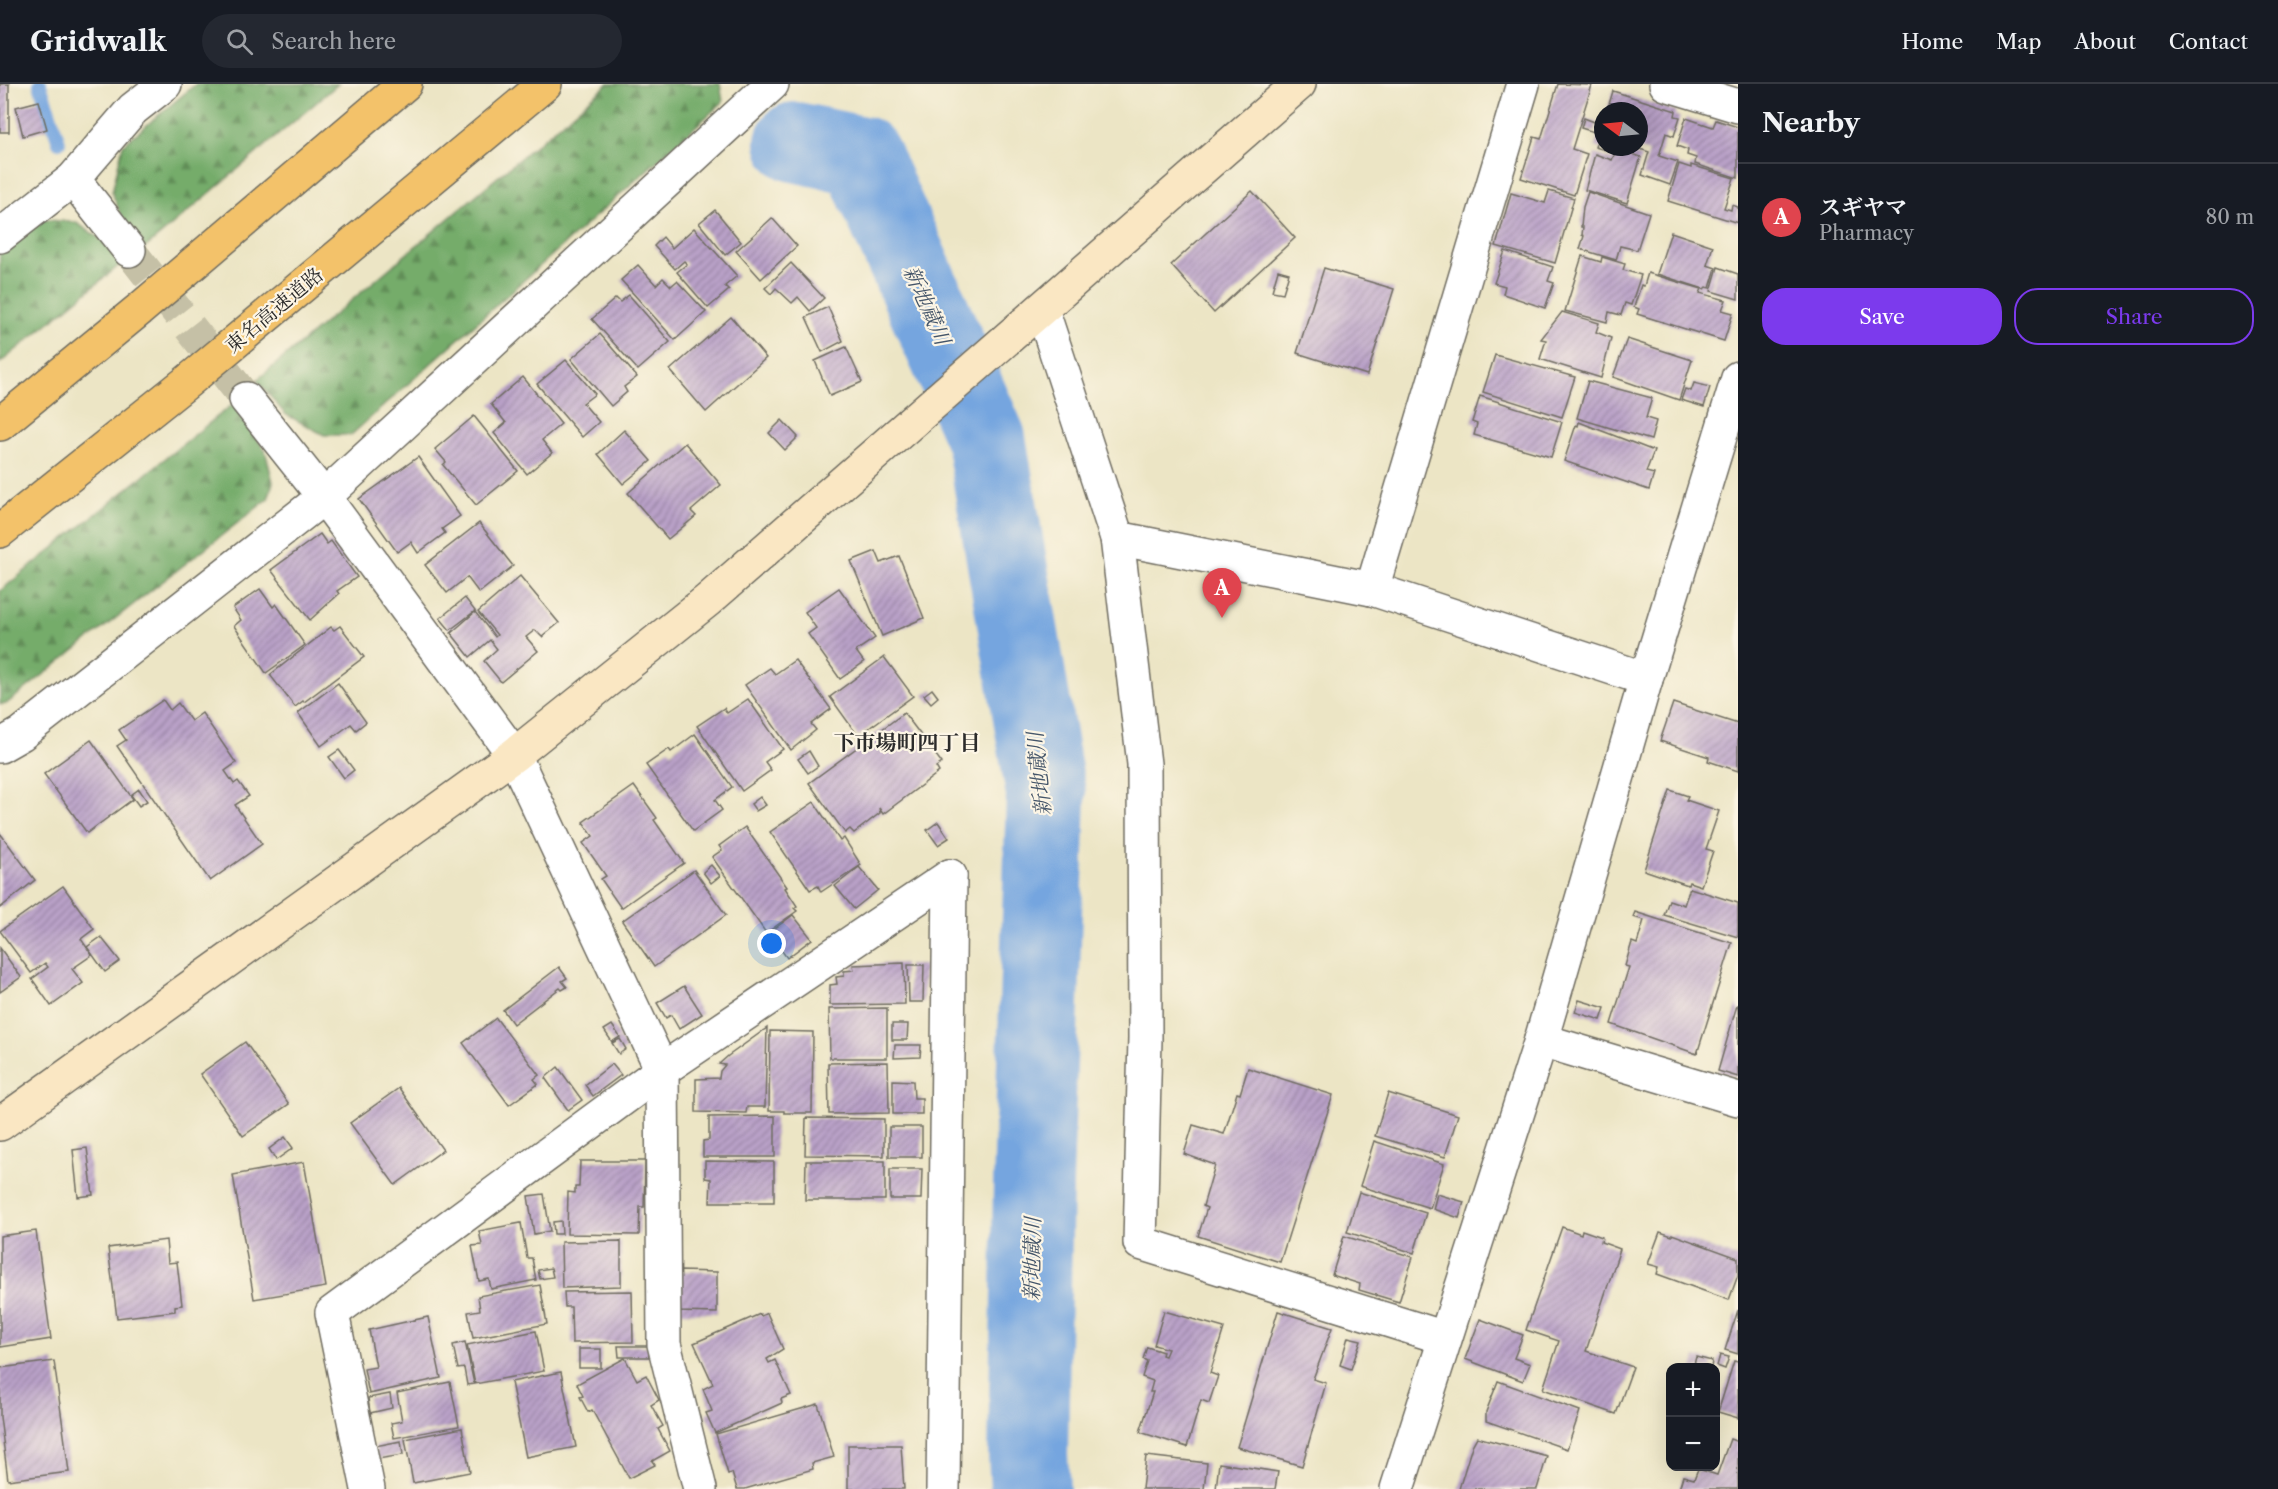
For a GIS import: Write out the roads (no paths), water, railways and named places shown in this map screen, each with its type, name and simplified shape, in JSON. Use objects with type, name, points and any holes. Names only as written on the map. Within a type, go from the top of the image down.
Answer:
[{"type":"highway","points":[[0,424],[140,309],[405,84]]},
{"type":"highway","name":"東名高速道路","points":[[0,531],[187,382],[545,84]]},
{"type":"street","points":[[0,236],[73,179],[133,110],[165,84]]},
{"type":"street","points":[[0,1124],[514,755],[708,600],[1299,84]]},
{"type":"street","points":[[1372,589],[1523,84]]},
{"type":"street","points":[[1666,84],[1738,106]]},
{"type":"street","points":[[0,746],[21,734],[324,497],[765,86]]},
{"type":"street","points":[[73,179],[129,250]]},
{"type":"street","points":[[1031,317],[1117,538],[1144,764],[1145,1038],[1140,1243],[1445,1338]]},
{"type":"street","points":[[1397,1489],[1541,1040],[1646,679],[1738,378]]},
{"type":"street","points":[[246,399],[324,497],[514,755],[662,1070],[664,1344],[700,1489]]},
{"type":"street","points":[[1117,538],[1372,589],[1646,679]]},
{"type":"street","points":[[368,1489],[332,1313],[662,1070],[950,876],[943,1489]]},
{"type":"street","points":[[1541,1040],[1738,1099]]},
{"type":"waterway","points":[[40,84],[59,142]]},
{"type":"waterway","name":"新地蔵川","points":[[795,142],[861,156],[986,439],[1046,794],[1033,1184],[1028,1455],[1030,1489]]},
{"type":"tunnel","points":[[129,250],[246,399]]},
{"type":"place","name":"スギヤマ","points":[[1222,618]]},
{"type":"district","name":"下市場町四丁目","points":[[907,742]]}]
